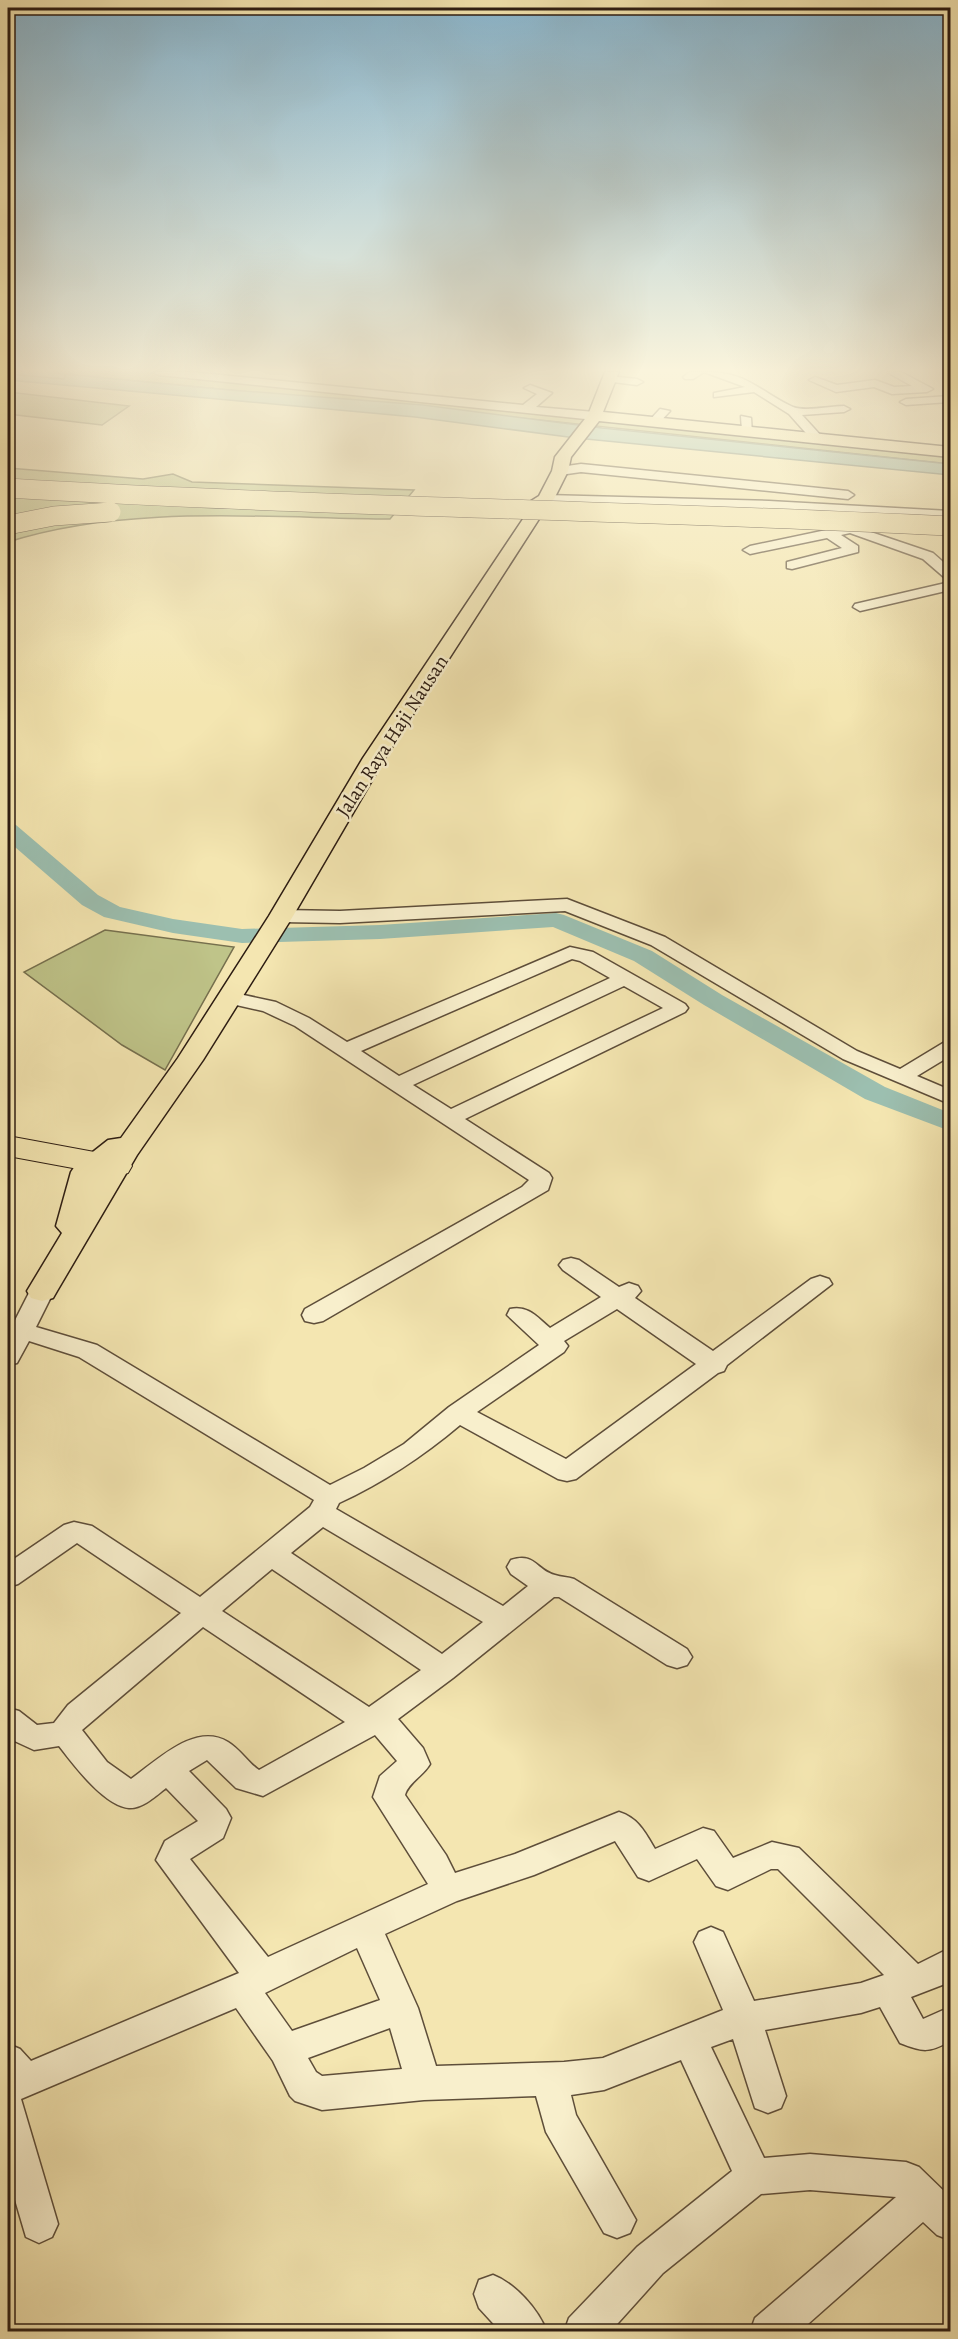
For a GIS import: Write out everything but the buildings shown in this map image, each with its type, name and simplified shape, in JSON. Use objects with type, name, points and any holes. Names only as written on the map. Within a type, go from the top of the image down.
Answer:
[{"type":"highway","points":[[23,481],[126,489],[758,510],[951,520]]},
{"type":"highway","points":[[8,488],[217,500],[604,511],[951,526]]},
{"type":"highway","points":[[8,525],[54,516],[122,511],[604,511]]},
{"type":"highway","points":[[8,1146],[99,1174]]},
{"type":"highway","points":[[8,1168],[99,1174]]},
{"type":"main road","name":"Jalan Raya Haji Nausan","points":[[42,1291],[99,1174],[139,1128],[190,1060],[279,919],[374,758],[447,650],[531,519],[537,504],[546,499],[556,481]]},
{"type":"main road","points":[[531,519],[951,533]]},
{"type":"street","points":[[673,481],[723,483],[951,506]]},
{"type":"street","points":[[651,495],[684,483]]},
{"type":"street","points":[[723,483],[769,505]]},
{"type":"street","points":[[546,499],[769,505],[951,515]]},
{"type":"street","points":[[750,550],[835,530],[864,532],[928,556],[951,575]]},
{"type":"street","points":[[792,565],[853,549],[835,530]]},
{"type":"street","points":[[861,607],[951,586]]},
{"type":"street","points":[[279,919],[567,905],[658,942],[850,1056],[951,1098]]},
{"type":"street","points":[[346,1050],[564,954],[586,956],[677,1006],[678,1009],[450,1118]]},
{"type":"street","points":[[397,1085],[625,978]]},
{"type":"street","points":[[230,998],[282,1011],[346,1050],[541,1179],[540,1185],[314,1314]]},
{"type":"street","points":[[901,1077],[947,1052]]},
{"type":"street","points":[[572,1265],[625,1293],[715,1365]]},
{"type":"street","points":[[458,1413],[567,1473],[715,1365],[820,1284]]},
{"type":"street","name":"Jalan Raya Haji Nausan","points":[[8,1357],[25,1332],[42,1291]]},
{"type":"street","points":[[548,1340],[625,1293]]},
{"type":"street","points":[[66,1732],[79,1713],[273,1555],[325,1505],[413,1450],[458,1413],[555,1346],[519,1315]]},
{"type":"street","points":[[25,1332],[88,1351],[503,1620]]},
{"type":"street","points":[[8,1578],[69,1535],[78,1532],[96,1541],[201,1613],[374,1719],[412,1757],[414,1764],[392,1785],[389,1797],[435,1865],[447,1890]]},
{"type":"street","points":[[273,1555],[443,1670]]},
{"type":"street","points":[[521,1567],[549,1586],[564,1586],[677,1657]]},
{"type":"street","points":[[66,1732],[96,1771],[130,1795],[200,1748],[208,1747],[222,1753],[248,1780],[255,1784],[263,1783],[374,1719],[443,1670],[503,1620],[549,1586]]},
{"type":"street","points":[[8,1720],[24,1735],[36,1740],[66,1732]]},
{"type":"street","points":[[168,1770],[215,1818],[212,1829],[176,1851],[172,1860],[252,1983],[303,2084],[315,2092],[350,2091],[424,2083],[549,2079],[604,2074],[744,2018],[861,1998],[928,1979]]},
{"type":"street","points":[[39,2224],[12,2085],[252,1983],[447,1890],[523,1865],[619,1826],[628,1833],[649,1867],[703,1841],[728,1876],[771,1854],[781,1854],[928,1979]]},
{"type":"street","points":[[365,1929],[381,1959],[401,2008],[424,2083]]},
{"type":"street","points":[[711,1942],[744,2018],[768,2096]]},
{"type":"street","points":[[928,1979],[912,2032],[927,2036],[951,2024]]},
{"type":"street","points":[[285,2050],[401,2008]]},
{"type":"street","points":[[689,2039],[754,2177]]},
{"type":"street","points":[[549,2079],[559,2120],[617,2220]]},
{"type":"street","points":[[583,2331],[650,2260],[754,2177],[810,2172],[906,2180],[937,2210],[769,2331]]},
{"type":"street","points":[[493,2294],[528,2331]]},
{"type":"green space","points":[[8,481],[190,481],[414,490],[390,519],[246,516],[148,518],[100,522],[53,530],[8,542]]},
{"type":"green space","points":[[105,930],[234,947],[165,1070],[122,1045],[24,972]]},
{"type":"waterway","points":[[8,830],[90,900],[112,912],[173,926],[242,936],[380,932],[556,920],[643,956],[713,1000],[875,1093],[950,1123]]}]
